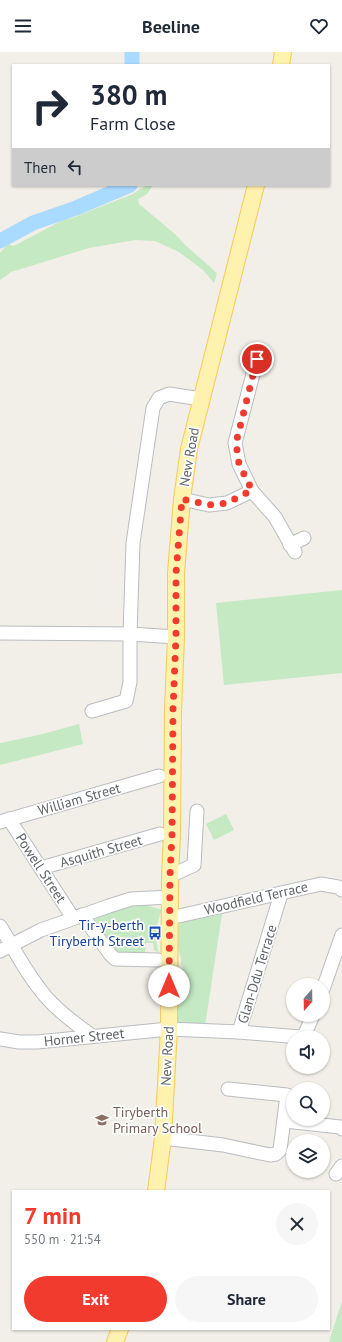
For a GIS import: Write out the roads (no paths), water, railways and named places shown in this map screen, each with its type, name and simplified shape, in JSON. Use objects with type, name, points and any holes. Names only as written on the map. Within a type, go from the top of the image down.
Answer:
[{"type":"main road","points":[[281,64],[283,52]]},
{"type":"main road","name":"New Road","points":[[156,1190],[163,1138],[169,1029],[169,916],[172,835],[176,573],[182,499],[189,450],[201,399],[256,186]]},
{"type":"main road","points":[[115,1342],[120,1330]]},
{"type":"street","points":[[257,359],[236,443],[239,464],[252,490],[275,517],[292,549],[304,538]]},
{"type":"street","points":[[92,711],[126,701],[130,682],[133,543],[153,408],[159,398],[169,394],[201,399]]},
{"type":"street","points":[[182,499],[209,505],[227,503],[252,490]]},
{"type":"street","points":[[0,633],[130,634],[176,636]]},
{"type":"street","name":"William Street","points":[[4,820],[159,776]]},
{"type":"street","points":[[170,876],[194,865],[197,811]]},
{"type":"street","name":"Powell Street","points":[[4,820],[77,917],[115,959],[158,960]]},
{"type":"street","name":"Asquith Street","points":[[41,868],[160,834]]},
{"type":"street","name":"Woodfield Terrace","points":[[169,916],[177,916],[322,884],[338,887],[342,890]]},
{"type":"street","name":"Glan-Ddu Terrace","points":[[239,1032],[281,894]]},
{"type":"street","points":[[6,948],[41,930],[131,899],[170,897]]},
{"type":"street","points":[[0,926],[6,948],[29,974],[47,998],[63,1014],[92,1036]]},
{"type":"street","points":[[327,978],[342,935]]},
{"type":"street","points":[[169,1029],[239,1032],[301,1037],[305,1034],[310,1022]]},
{"type":"street","name":"Horner Street","points":[[0,1039],[19,1042],[37,1042],[169,1029]]},
{"type":"street","points":[[163,1138],[223,1145],[270,1155],[276,1154],[280,1150],[288,1095],[228,1089]]},
{"type":"street","points":[[285,1121],[340,1127],[342,1129]]},
{"type":"waterway","points":[[132,52],[132,64]]},
{"type":"waterway","points":[[0,241],[33,223],[76,208],[128,186]]},
{"type":"place","name":"Tir-y-berth Tiryberth Street","points":[[155,933]]},
{"type":"place","name":"Tiryberth Primary School","points":[[102,1120]]}]
